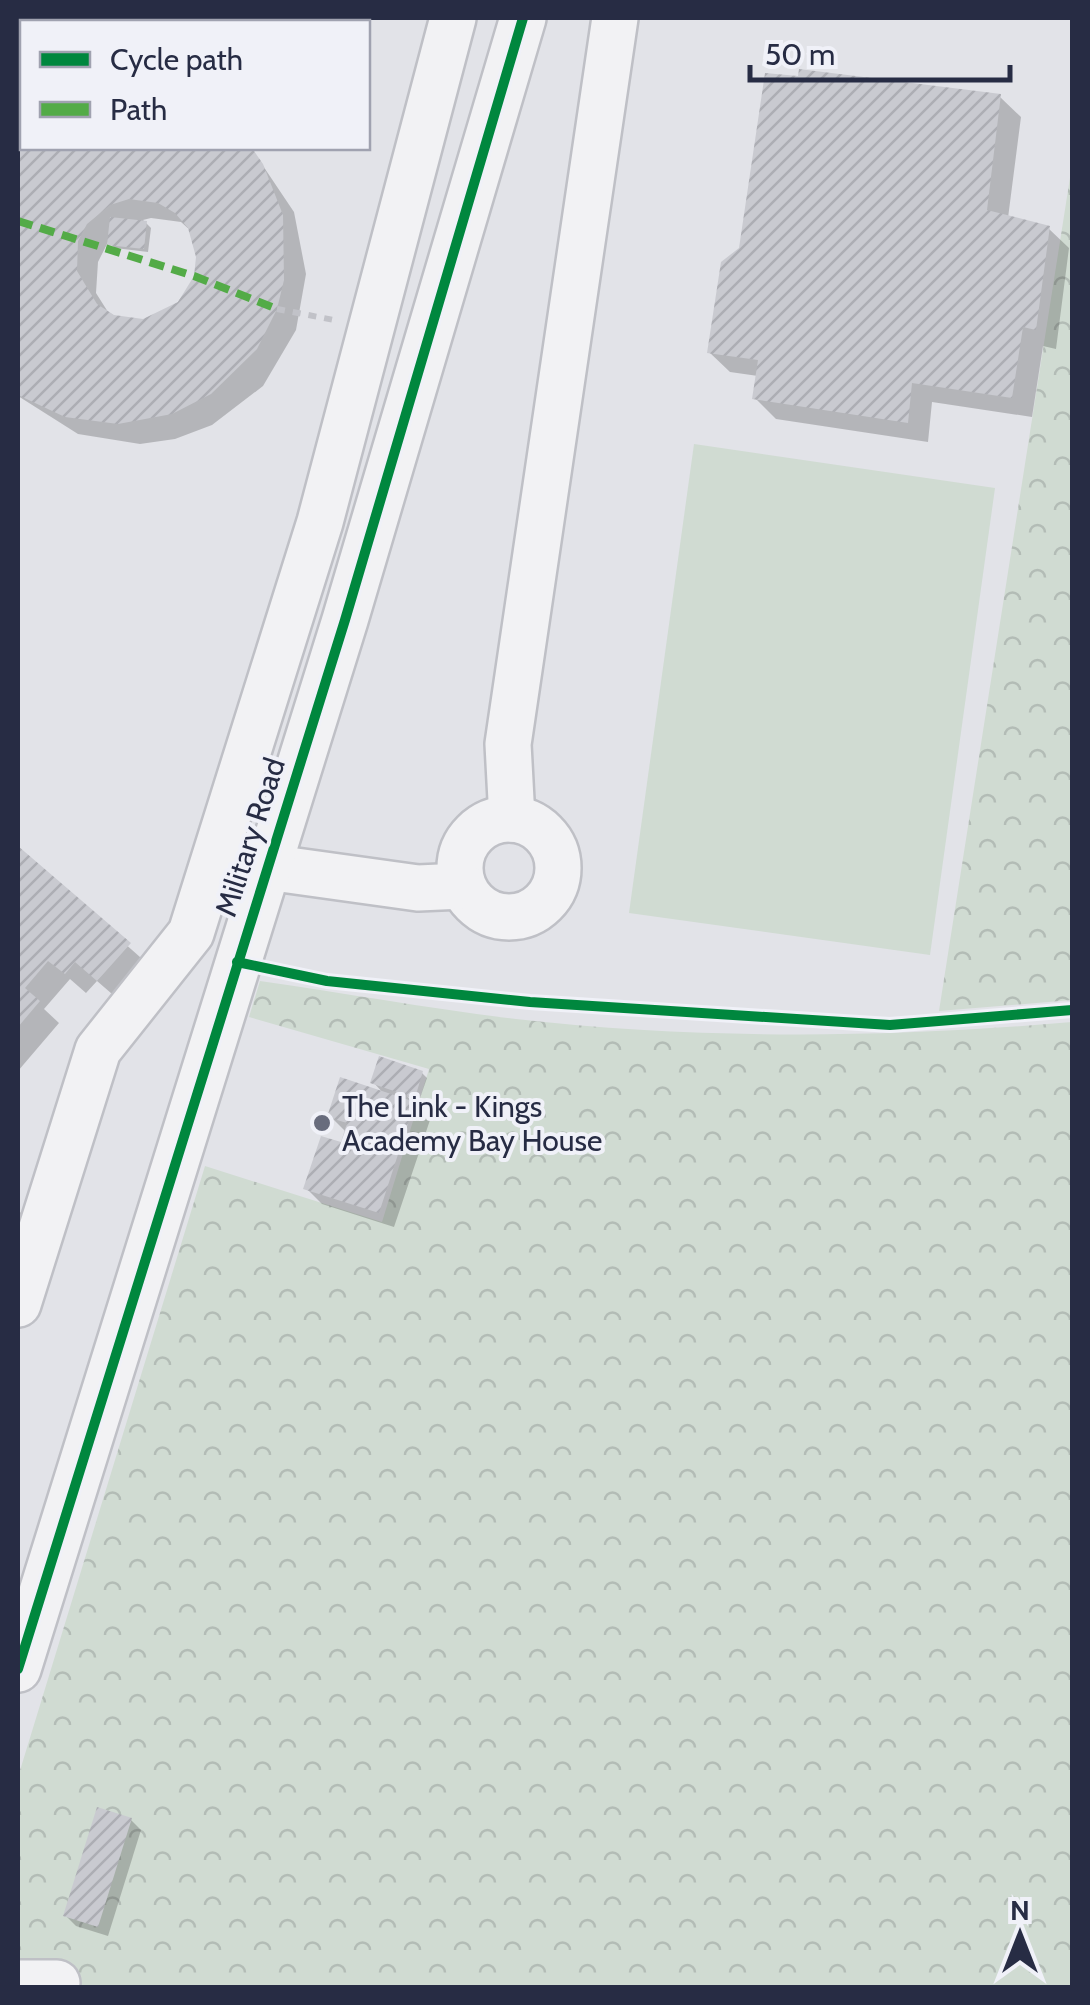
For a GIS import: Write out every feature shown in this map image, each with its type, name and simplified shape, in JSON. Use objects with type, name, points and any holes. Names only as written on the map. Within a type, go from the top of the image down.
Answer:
[{"type":"street","points":[[18,1304],[98,1050],[190,933],[307,565],[453,18]]},
{"type":"street","name":"Military Road","points":[[18,1670],[411,403],[524,18]]},
{"type":"street","points":[[512,819],[508,744],[589,170],[615,18]]},
{"type":"street","points":[[512,819],[528,822],[552,844],[558,874],[553,890],[530,912],[498,916],[471,900],[460,870],[469,838],[496,820],[512,819]]},
{"type":"street","points":[[267,868],[418,888],[463,886]]},
{"type":"path","points":[[277,309],[352,324]]},
{"type":"green space","points":[[1072,165],[1072,1000],[939,1011]]},
{"type":"green space","points":[[694,444],[995,488],[930,955],[629,913]]},
{"type":"green space","points":[[260,981],[452,1011],[655,1031],[864,1034],[1072,1022],[1072,1987],[18,1988],[18,1777],[205,1166],[382,1222],[429,1069],[249,1017]]},
{"type":"building","points":[[799,69],[1001,94],[987,210],[1050,226],[1036,330],[1023,327],[1012,398],[912,383],[908,423],[752,399],[758,360],[707,353],[721,262],[739,248],[765,73],[798,76]]},
{"type":"building","points":[[18,108],[20,150],[253,150],[283,215],[284,280],[277,309],[257,349],[211,394],[172,414],[118,424],[65,417],[18,395]],"holes":[[[129,199],[158,203],[175,213],[188,228],[196,257],[194,276],[178,302],[143,319],[114,315],[97,304],[77,271],[78,241],[87,224],[110,205]]]},
{"type":"building","points":[[110,217],[147,221],[144,249],[107,245]]},
{"type":"building","points":[[18,846],[131,943],[97,981],[75,962],[65,974],[48,961],[25,988],[40,1001],[18,1027]]},
{"type":"building","points":[[379,1056],[423,1071],[415,1098],[370,1083]]},
{"type":"building","points":[[340,1077],[415,1102],[379,1213],[303,1189],[321,1136],[341,1142],[347,1123],[327,1117]]},
{"type":"building","points":[[97,1807],[132,1818],[98,1927],[63,1916]]},
{"type":"marked path","points":[[18,221],[194,276],[277,309]]},
{"type":"cycle path","points":[[18,1669],[345,620],[523,18]]},
{"type":"cycle path","points":[[237,962],[327,981],[530,1002],[890,1025],[1072,1010]]},
{"type":"place","name":"The Link - Kings Academy Bay House","points":[[322,1123]]}]
